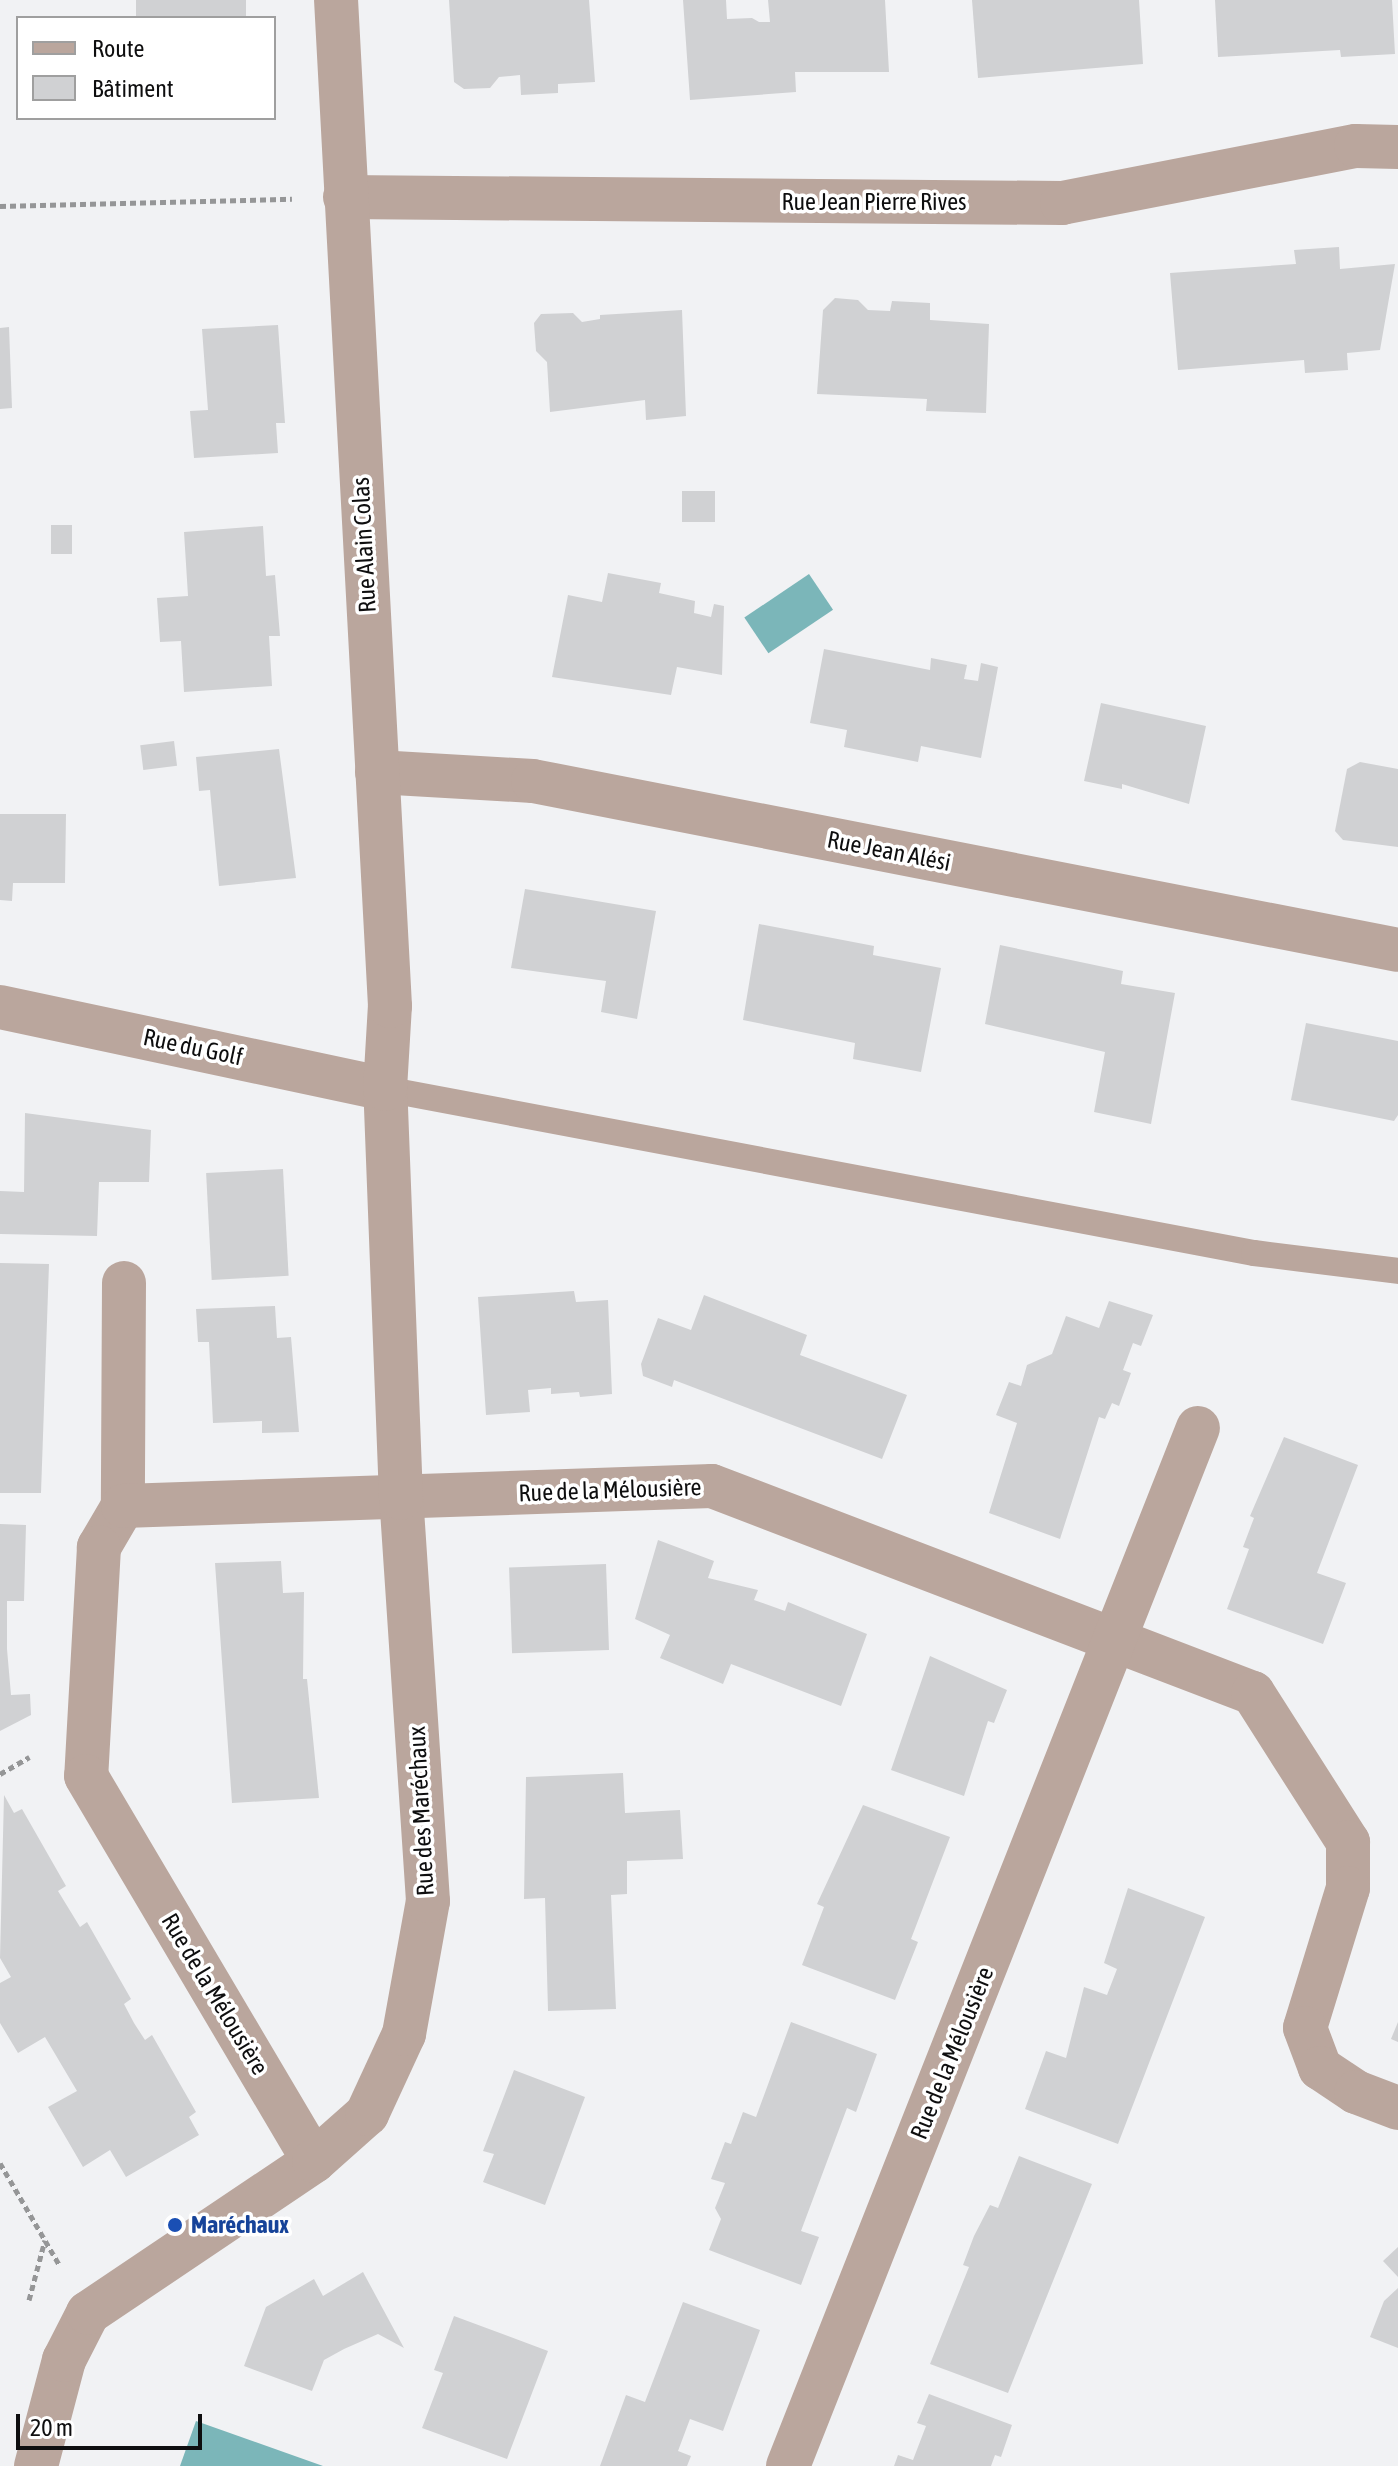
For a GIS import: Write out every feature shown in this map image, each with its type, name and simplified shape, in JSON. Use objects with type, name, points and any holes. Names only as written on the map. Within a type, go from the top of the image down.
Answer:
[{"type":"street","name":"Rue Alain Colas","points":[[336,0],[390,1006],[385,1089]]},
{"type":"street","name":"Rue Jean Pierre Rives","points":[[345,197],[1062,203],[1356,146],[1398,147]]},
{"type":"street","name":"Rue Jean Alési","points":[[377,772],[533,781],[1398,950]]},
{"type":"street","name":"Rue du Golf","points":[[0,1007],[385,1089]]},
{"type":"street","name":"Rue des Maréchaux","points":[[36,2466],[64,2360],[88,2313],[314,2161],[367,2114],[404,2034],[428,1901],[401,1498],[385,1089]]},
{"type":"street","points":[[123,1506],[124,1283]]},
{"type":"street","name":"Rue de la Mélousière","points":[[788,2466],[1117,1641],[1198,1428]]},
{"type":"street","name":"Rue de la Mélousière","points":[[314,2161],[86,1776],[99,1547],[123,1506],[712,1486],[1117,1641]]},
{"type":"street","points":[[1117,1641],[1253,1693],[1348,1842],[1348,1888],[1305,2028],[1320,2068],[1356,2092],[1398,2108]]},
{"type":"lane","points":[[385,1089],[1254,1253],[1398,1271]]},
{"type":"path","points":[[0,206],[345,197]]},
{"type":"path","points":[[0,2163],[88,2313]]},
{"type":"water","points":[[809,574],[833,610],[768,653],[744,618]]},
{"type":"water","points":[[196,2421],[323,2466],[180,2466]]},
{"type":"building","points":[[136,0],[246,0],[246,16],[136,16]]},
{"type":"building","points":[[449,0],[589,0],[595,82],[558,84],[558,93],[521,95],[520,75],[499,77],[490,88],[464,89],[454,82]]},
{"type":"building","points":[[683,0],[726,0],[727,19],[752,18],[770,22],[768,0],[885,0],[889,72],[795,72],[796,92],[690,100]]},
{"type":"building","points":[[972,0],[1139,0],[1143,64],[978,78]]},
{"type":"building","points":[[1215,0],[1392,0],[1395,54],[1341,57],[1340,50],[1218,57]]},
{"type":"building","points":[[1339,247],[1340,269],[1395,264],[1380,350],[1347,353],[1348,370],[1305,373],[1304,360],[1178,370],[1170,273],[1296,264],[1294,250]]},
{"type":"building","points":[[835,298],[858,300],[868,310],[890,311],[892,301],[930,303],[930,320],[989,324],[986,413],[926,411],[927,399],[817,394],[823,310]]},
{"type":"building","points":[[682,310],[686,416],[646,420],[645,400],[550,412],[547,362],[536,351],[534,323],[541,314],[573,313],[582,322],[600,319],[600,315]]},
{"type":"building","points":[[278,325],[285,423],[276,423],[278,453],[194,458],[190,411],[208,410],[202,329]]},
{"type":"building","points":[[9,327],[12,408],[0,409],[0,328]]},
{"type":"building","points":[[682,491],[715,491],[715,522],[682,522]]},
{"type":"building","points":[[51,525],[72,525],[72,554],[51,554]]},
{"type":"building","points":[[263,526],[266,576],[275,575],[280,636],[269,636],[272,686],[184,692],[181,641],[160,642],[157,598],[188,596],[184,532]]},
{"type":"building","points":[[608,573],[661,583],[659,593],[695,601],[694,613],[711,617],[714,604],[724,606],[722,675],[677,667],[671,695],[552,677],[568,595],[602,602]]},
{"type":"building","points":[[824,649],[930,670],[931,658],[967,665],[964,679],[978,681],[981,663],[998,667],[981,758],[921,746],[918,762],[844,747],[847,730],[810,723]]},
{"type":"building","points":[[1101,703],[1206,726],[1189,804],[1122,784],[1122,789],[1084,781]]},
{"type":"building","points":[[174,741],[177,766],[143,770],[140,745]]},
{"type":"building","points":[[279,749],[296,878],[219,886],[210,790],[199,791],[196,757]]},
{"type":"building","points":[[1360,762],[1398,769],[1398,847],[1343,840],[1335,831],[1347,769]]},
{"type":"building","points":[[0,814],[66,814],[65,883],[13,883],[12,901],[0,900]]},
{"type":"building","points":[[525,889],[656,911],[637,1019],[601,1012],[606,981],[511,968]]},
{"type":"building","points":[[759,924],[874,946],[873,955],[941,968],[921,1072],[853,1059],[855,1043],[743,1020]]},
{"type":"building","points":[[1000,945],[1123,971],[1121,984],[1175,993],[1151,1124],[1094,1112],[1105,1052],[985,1024]]},
{"type":"building","points":[[1306,1023],[1398,1041],[1398,1115],[1394,1121],[1291,1100]]},
{"type":"building","points":[[25,1113],[151,1130],[149,1182],[99,1182],[97,1236],[0,1234],[0,1191],[24,1192]]},
{"type":"building","points":[[283,1169],[289,1276],[212,1280],[206,1173]]},
{"type":"building","points":[[0,1263],[49,1264],[41,1493],[0,1493]]},
{"type":"building","points":[[574,1291],[576,1302],[608,1300],[612,1394],[580,1397],[579,1392],[551,1394],[551,1388],[528,1390],[530,1412],[486,1415],[478,1297]]},
{"type":"building","points":[[704,1295],[807,1335],[800,1355],[907,1395],[882,1459],[674,1380],[672,1387],[643,1376],[641,1364],[658,1318],[691,1330]]},
{"type":"building","points":[[1109,1301],[1153,1315],[1141,1346],[1133,1343],[1123,1370],[1131,1373],[1119,1406],[1112,1403],[1105,1419],[1099,1417],[1060,1539],[989,1513],[1017,1423],[996,1415],[1009,1382],[1021,1386],[1027,1365],[1052,1354],[1066,1316],[1099,1328]]},
{"type":"building","points":[[275,1306],[277,1338],[291,1337],[299,1432],[262,1433],[262,1421],[213,1423],[209,1342],[198,1342],[196,1309]]},
{"type":"building","points":[[1284,1437],[1358,1465],[1317,1573],[1346,1583],[1323,1644],[1227,1609],[1249,1549],[1243,1547],[1254,1518],[1250,1516]]},
{"type":"building","points":[[0,1524],[26,1525],[24,1601],[7,1601],[7,1649],[11,1695],[30,1694],[31,1715],[0,1731]]},
{"type":"building","points":[[658,1540],[714,1561],[708,1578],[758,1590],[754,1600],[785,1611],[788,1602],[867,1634],[841,1706],[731,1664],[723,1684],[660,1658],[670,1635],[635,1619]]},
{"type":"building","points":[[281,1561],[283,1593],[304,1592],[303,1679],[307,1679],[319,1798],[232,1803],[215,1563]]},
{"type":"building","points":[[606,1564],[609,1650],[512,1653],[509,1567]]},
{"type":"building","points":[[930,1656],[1007,1690],[994,1723],[988,1721],[964,1796],[891,1770]]},
{"type":"building","points":[[623,1773],[625,1813],[680,1810],[683,1859],[627,1861],[627,1894],[611,1895],[616,2009],[548,2011],[545,1898],[524,1899],[526,1777]]},
{"type":"building","points":[[4,1795],[14,1813],[22,1809],[66,1886],[58,1891],[80,1927],[87,1922],[131,1999],[124,2004],[134,2023],[145,2040],[152,2035],[196,2112],[189,2117],[199,2135],[126,2177],[110,2150],[83,2167],[48,2107],[77,2091],[45,2037],[18,2053],[0,2023],[0,1983],[11,1977],[0,1958]]},
{"type":"building","points":[[863,1805],[950,1837],[911,1939],[918,1942],[895,2000],[802,1965],[824,1907],[817,1904]]},
{"type":"building","points":[[1128,1888],[1205,1917],[1118,2144],[1025,2109],[1046,2051],[1066,2058],[1084,1987],[1107,1995],[1117,1969],[1104,1963]]},
{"type":"building","points":[[791,2022],[877,2054],[856,2112],[847,2108],[801,2231],[819,2237],[801,2285],[709,2250],[721,2219],[715,2208],[725,2183],[711,2179],[725,2142],[731,2144],[743,2112],[756,2117]]},
{"type":"building","points":[[1398,2022],[1398,2042],[1391,2039]]},
{"type":"building","points":[[514,2070],[585,2097],[545,2205],[483,2182],[494,2154],[483,2151]]},
{"type":"building","points":[[1019,2156],[1092,2184],[1008,2393],[930,2364],[969,2267],[963,2265],[974,2236],[990,2205],[998,2208]]},
{"type":"building","points":[[1398,2247],[1398,2277],[1383,2261]]},
{"type":"building","points":[[363,2272],[404,2348],[378,2334],[344,2349],[324,2360],[312,2391],[244,2366],[266,2307],[314,2279],[323,2296]]},
{"type":"building","points":[[1398,2288],[1398,2348],[1370,2337],[1384,2301]]},
{"type":"building","points":[[683,2302],[760,2330],[723,2431],[690,2419],[678,2451],[691,2456],[687,2466],[600,2466],[626,2395],[645,2402]]},
{"type":"building","points":[[454,2316],[548,2351],[507,2459],[422,2428],[443,2373],[434,2370]]},
{"type":"building","points":[[929,2394],[1012,2425],[1001,2457],[995,2455],[991,2466],[894,2466],[898,2455],[913,2460],[926,2426],[917,2423]]},
{"type":"place","name":"Maréchaux","points":[[175,2225]]}]
